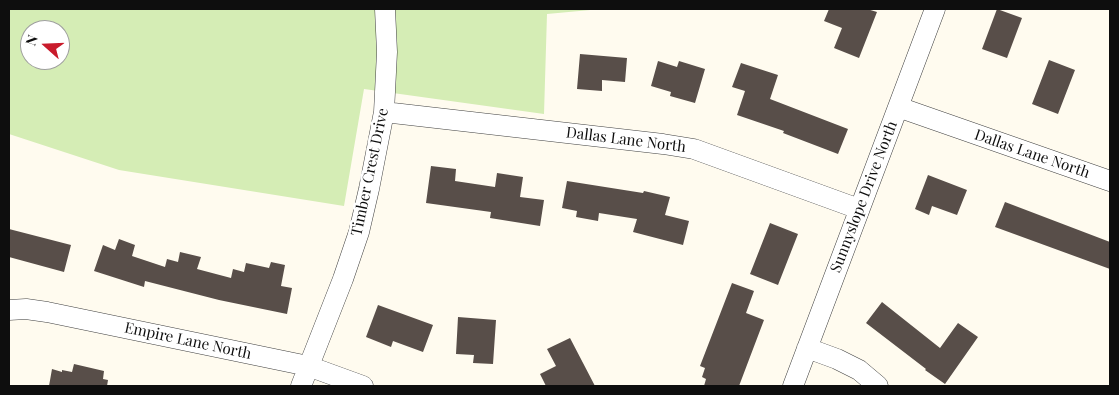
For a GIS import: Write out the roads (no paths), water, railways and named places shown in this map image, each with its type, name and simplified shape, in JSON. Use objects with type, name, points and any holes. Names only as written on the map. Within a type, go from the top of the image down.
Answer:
[{"type":"street","name":"Timber Crest Drive","points":[[301,386],[343,278],[359,232],[370,190],[384,112],[387,52],[385,9]]},
{"type":"street","name":"Sunnyslope Drive North","points":[[793,386],[935,9]]},
{"type":"street","name":"Dallas Lane North","points":[[898,107],[1110,181]]},
{"type":"street","name":"Dallas Lane North","points":[[384,112],[694,149],[859,209]]},
{"type":"street","name":"Empire Lane North","points":[[9,310],[26,309],[47,312],[308,366],[363,386]]},
{"type":"street","points":[[807,348],[837,359],[859,370],[878,386]]}]
